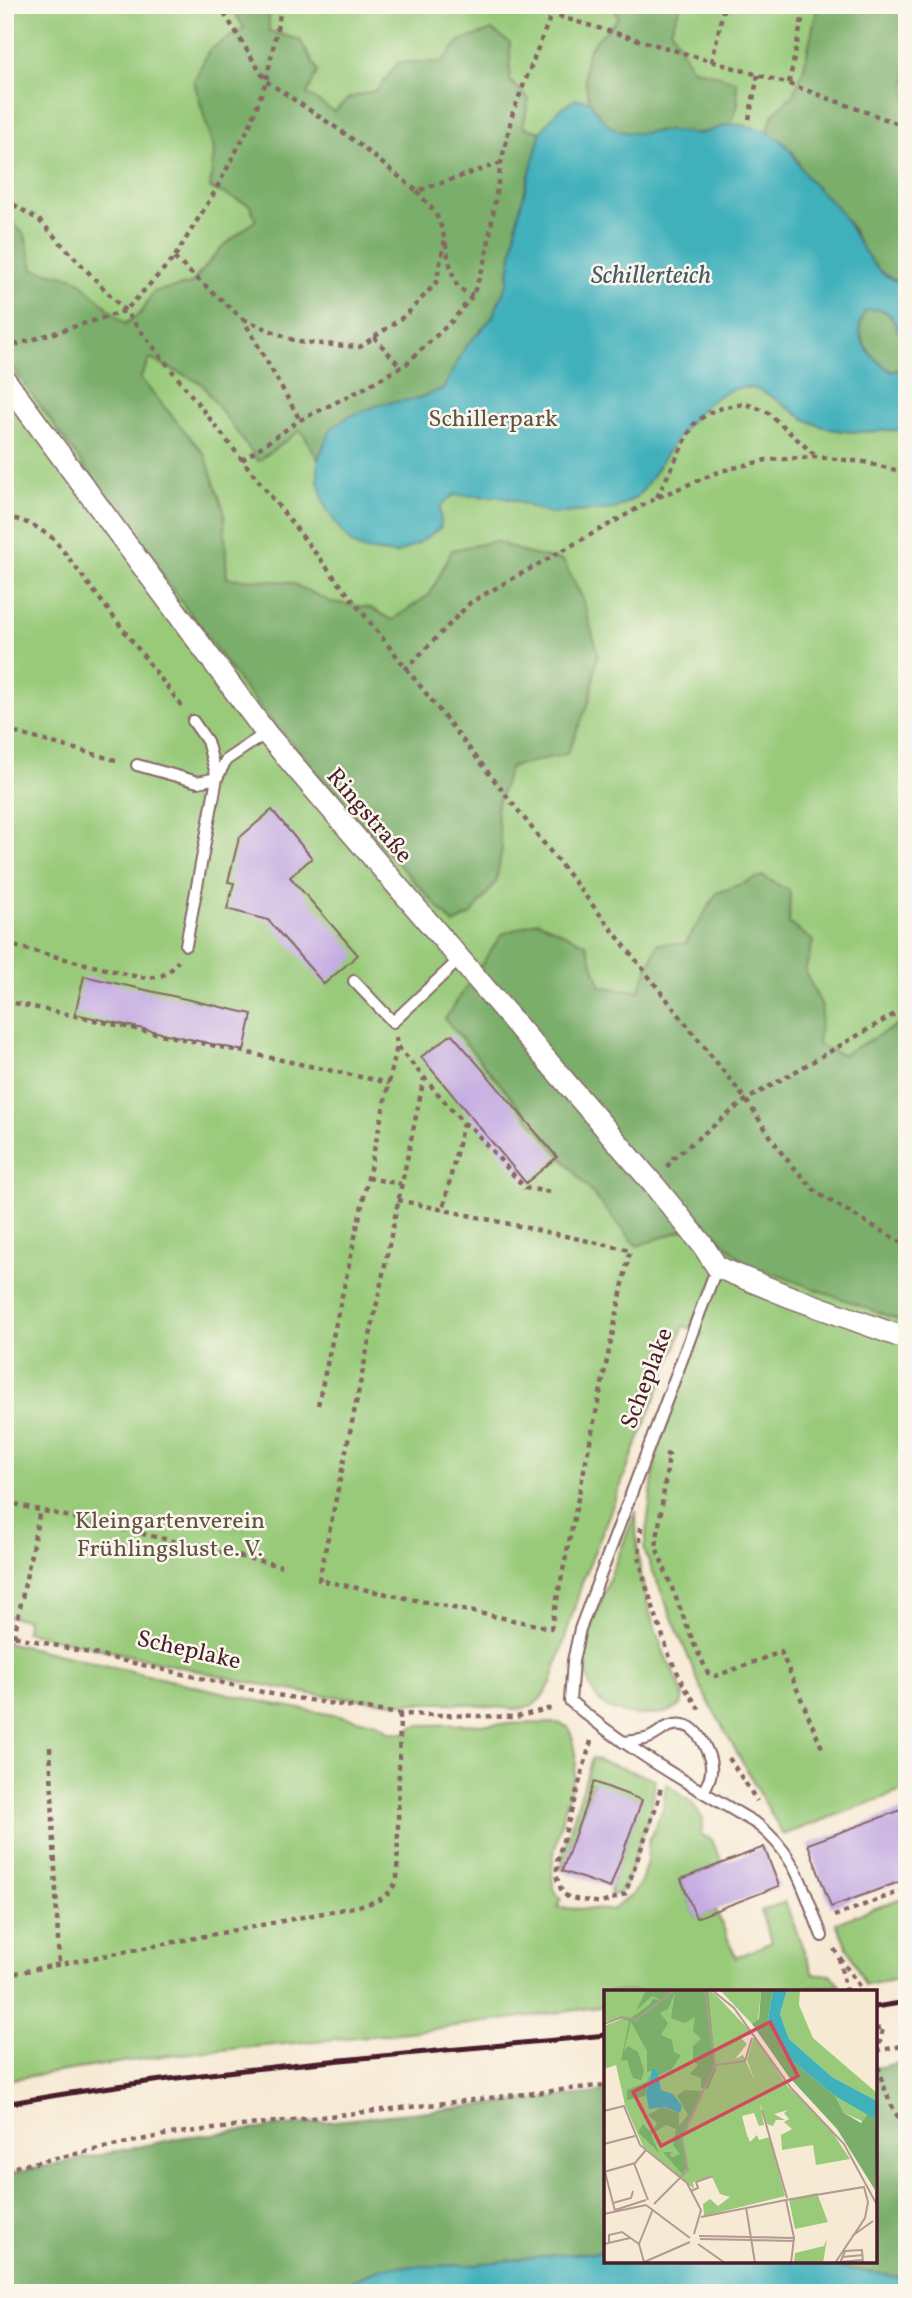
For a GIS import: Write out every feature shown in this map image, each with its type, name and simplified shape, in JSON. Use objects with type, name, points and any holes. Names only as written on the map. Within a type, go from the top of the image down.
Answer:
[{"type":"street","name":"Ringstraße","points":[[5,380],[265,733],[654,1185],[702,1244],[717,1267]]},
{"type":"street","points":[[717,1267],[907,1339]]},
{"type":"lane","points":[[193,720],[207,741],[217,778]]},
{"type":"lane","points":[[186,945],[217,778],[226,760],[265,733]]},
{"type":"lane","points":[[137,765],[198,782],[217,778]]},
{"type":"lane","points":[[354,981],[393,1022],[460,959]]},
{"type":"lane","name":"Scheplake","points":[[570,1701],[573,1661],[580,1629],[717,1267]]},
{"type":"lane","points":[[570,1701],[596,1724],[663,1769],[757,1824],[776,1839],[794,1866],[822,1936]]},
{"type":"lane","points":[[623,1742],[643,1740],[668,1727],[681,1725],[694,1728],[712,1762],[712,1774],[703,1792]]},
{"type":"path","points":[[219,5],[266,81],[347,135],[418,191],[438,216],[450,272],[458,289],[473,295]]},
{"type":"path","points":[[5,348],[125,311],[174,258],[250,125],[266,81],[282,5]]},
{"type":"path","points":[[520,5],[789,83],[907,127]]},
{"type":"path","points":[[712,62],[724,5]]},
{"type":"path","points":[[789,83],[805,5]]},
{"type":"path","points":[[242,460],[300,421],[401,367],[452,321],[473,295],[486,259],[500,163],[513,112],[551,15]]},
{"type":"path","points":[[749,119],[758,75]]},
{"type":"path","points":[[418,191],[500,163]]},
{"type":"path","points":[[5,199],[40,220],[125,311],[746,1100],[783,1155],[817,1193],[907,1246]]},
{"type":"path","points":[[174,258],[243,319],[298,342],[360,347],[406,315],[436,283],[445,239]]},
{"type":"path","points":[[243,319],[300,421]]},
{"type":"path","points":[[374,338],[401,367]]},
{"type":"path","points":[[656,498],[693,425],[708,412],[725,407],[746,404],[767,412],[818,457]]},
{"type":"path","points":[[405,670],[471,602],[656,498],[721,471],[766,460],[818,457],[864,463],[907,473]]},
{"type":"path","points":[[5,515],[33,525],[54,539],[193,720]]},
{"type":"path","points":[[5,730],[137,765]]},
{"type":"path","points":[[5,944],[154,979],[163,976],[175,966],[186,945]]},
{"type":"path","points":[[5,1000],[389,1083]]},
{"type":"path","points":[[654,1185],[673,1158],[746,1100],[907,1007]]},
{"type":"path","points":[[318,1405],[397,1046],[393,1022]]},
{"type":"path","points":[[397,1046],[463,1124],[471,1127],[525,1188],[551,1192]]},
{"type":"path","points":[[398,1200],[630,1250],[551,1628],[319,1580],[401,1184],[424,1078]]},
{"type":"path","points":[[443,1210],[463,1124]]},
{"type":"path","points":[[368,1178],[401,1184]]},
{"type":"path","points":[[648,1449],[669,1455],[656,1547],[708,1673],[716,1676],[782,1652],[823,1750]]},
{"type":"path","points":[[5,1502],[281,1566]]},
{"type":"path","points":[[14,1637],[40,1510]]},
{"type":"path","points":[[641,1519],[639,1556],[645,1583],[669,1655],[684,1686],[706,1720]]},
{"type":"path","name":"Scheplake","points":[[5,1634],[276,1695],[400,1714],[516,1717],[544,1711],[570,1701]]},
{"type":"path","points":[[5,1975],[354,1907],[383,1899],[391,1892],[397,1880],[400,1714]]},
{"type":"path","points":[[596,1724],[557,1862],[556,1878],[562,1892],[569,1898],[601,1903],[625,1894],[659,1801],[663,1769]]},
{"type":"path","points":[[50,1747],[59,1964]]},
{"type":"path","points":[[727,1754],[769,1821],[776,1839]]},
{"type":"path","points":[[817,1922],[907,1889]]},
{"type":"path","points":[[822,1936],[839,1954],[862,1990]]},
{"type":"path","points":[[839,1954],[846,1990]]},
{"type":"path","points":[[877,2029],[883,2028],[877,2047]]},
{"type":"path","points":[[877,2050],[907,2045]]},
{"type":"path","points":[[877,2056],[888,2097],[907,2127]]},
{"type":"path","points":[[5,2169],[169,2134],[604,2085]]},
{"type":"green space","points":[[5,5],[907,5],[907,1789],[783,1835],[701,1688],[644,1550],[657,1447],[702,1333],[684,1326],[582,1583],[551,1683],[532,1706],[518,1709],[451,1703],[398,1703],[311,1694],[26,1632],[27,1620],[8,1616],[5,1626]]},
{"type":"green space","points":[[232,5],[269,5],[269,31],[300,40],[318,71],[307,94],[334,112],[349,98],[377,90],[399,62],[442,62],[460,41],[492,30],[510,43],[510,81],[529,99],[523,127],[541,132],[518,216],[508,282],[492,318],[465,348],[443,389],[416,399],[380,404],[331,429],[318,459],[301,430],[258,461],[201,383],[150,359],[140,378],[205,455],[224,511],[227,578],[289,582],[331,602],[371,608],[392,620],[430,594],[452,550],[496,541],[525,553],[563,561],[582,597],[598,653],[590,700],[567,754],[510,767],[496,809],[502,849],[496,882],[471,915],[454,924],[357,820],[246,691],[5,357],[5,216],[25,235],[33,269],[76,278],[125,324],[141,313],[153,292],[191,284],[221,248],[256,220],[250,205],[210,188],[214,151],[194,81],[209,50],[244,28]]},
{"type":"green space","points":[[613,5],[681,5],[671,29],[691,68],[736,81],[738,104],[731,124],[708,132],[632,134],[610,128],[601,120],[589,98],[586,60],[592,46],[618,18]]},
{"type":"green space","points":[[818,5],[907,5],[907,283],[900,283],[878,270],[863,252],[852,228],[804,175],[793,152],[768,132],[772,115],[793,95],[804,67]]},
{"type":"green space","points":[[874,308],[891,317],[907,343],[907,366],[892,372],[865,346],[860,330],[861,321],[865,311]]},
{"type":"green space","points":[[762,876],[790,891],[789,923],[813,941],[805,972],[822,1006],[818,1045],[842,1055],[907,1020],[907,1323],[745,1263],[704,1223],[637,1246],[445,1019],[502,934],[538,921],[586,944],[601,987],[639,991],[658,943],[685,944],[717,893]]},
{"type":"green space","points":[[636,1511],[637,1549],[647,1602],[665,1655],[683,1695],[681,1705],[654,1715],[624,1713],[603,1704],[593,1693],[586,1669],[590,1635]]},
{"type":"green space","points":[[5,1642],[268,1703],[377,1723],[390,1732],[409,1733],[410,1728],[419,1725],[558,1723],[568,1727],[576,1763],[554,1855],[554,1888],[561,1898],[558,1908],[612,1910],[632,1895],[641,1881],[649,1840],[663,1809],[666,1783],[692,1803],[703,1819],[701,1835],[711,1839],[723,1863],[681,1879],[696,1917],[716,1910],[736,1958],[771,1942],[761,1911],[785,1902],[813,1974],[830,1974],[840,1986],[757,1990],[604,1990],[604,2006],[409,2032],[169,2055],[5,2080]]},
{"type":"green space","points":[[592,1758],[655,1779],[652,1808],[624,1888],[618,1894],[611,1895],[610,1888],[641,1800],[593,1783],[562,1871],[562,1856]]},
{"type":"green space","points":[[907,1896],[907,1978],[865,1985],[836,1923]]},
{"type":"green space","points":[[907,2061],[907,2278],[811,2263],[877,2263],[877,2068]]},
{"type":"green space","points":[[604,2092],[604,2252],[469,2265],[383,2267],[326,2293],[5,2293],[5,2175],[184,2137]]},
{"type":"water","name":"Schillerteich","points":[[576,99],[590,101],[605,122],[613,128],[630,133],[670,131],[698,134],[728,125],[738,125],[766,131],[782,142],[807,178],[837,208],[874,265],[895,280],[907,283],[907,343],[892,318],[883,310],[865,311],[860,330],[861,338],[870,354],[884,366],[892,372],[907,366],[907,430],[857,432],[827,428],[803,418],[767,394],[747,388],[729,391],[711,401],[694,417],[665,455],[644,489],[635,498],[615,509],[549,514],[500,497],[454,495],[440,507],[441,527],[419,543],[395,554],[365,550],[352,544],[325,506],[318,481],[318,459],[331,429],[348,417],[381,404],[416,399],[443,389],[465,348],[492,318],[508,282],[518,216],[541,132],[557,111]]},
{"type":"water","points":[[604,2252],[604,2263],[811,2263],[907,2278],[907,2293],[326,2293],[383,2267],[469,2265]]},
{"type":"building","points":[[272,810],[312,858],[290,877],[358,955],[324,984],[268,920],[227,909],[234,883],[228,882],[239,838]]},
{"type":"building","points":[[84,976],[252,1014],[244,1051],[75,1014]]},
{"type":"building","points":[[452,1034],[557,1157],[526,1183],[421,1057]]},
{"type":"building","points":[[594,1782],[642,1800],[610,1888],[562,1871]]},
{"type":"building","points":[[901,1810],[907,1828],[907,1879],[831,1907],[808,1844]]},
{"type":"building","points":[[764,1847],[779,1886],[696,1918],[681,1879]]},
{"type":"railway","points":[[877,2007],[907,2002]]},
{"type":"railway","points":[[5,2104],[229,2072],[604,2035]]},
{"type":"park label","name":"Schillerpark","points":[[493,418]]},
{"type":"park label","name":"Kleingartenverein Frühlingslust e. V.","points":[[170,1534]]}]
